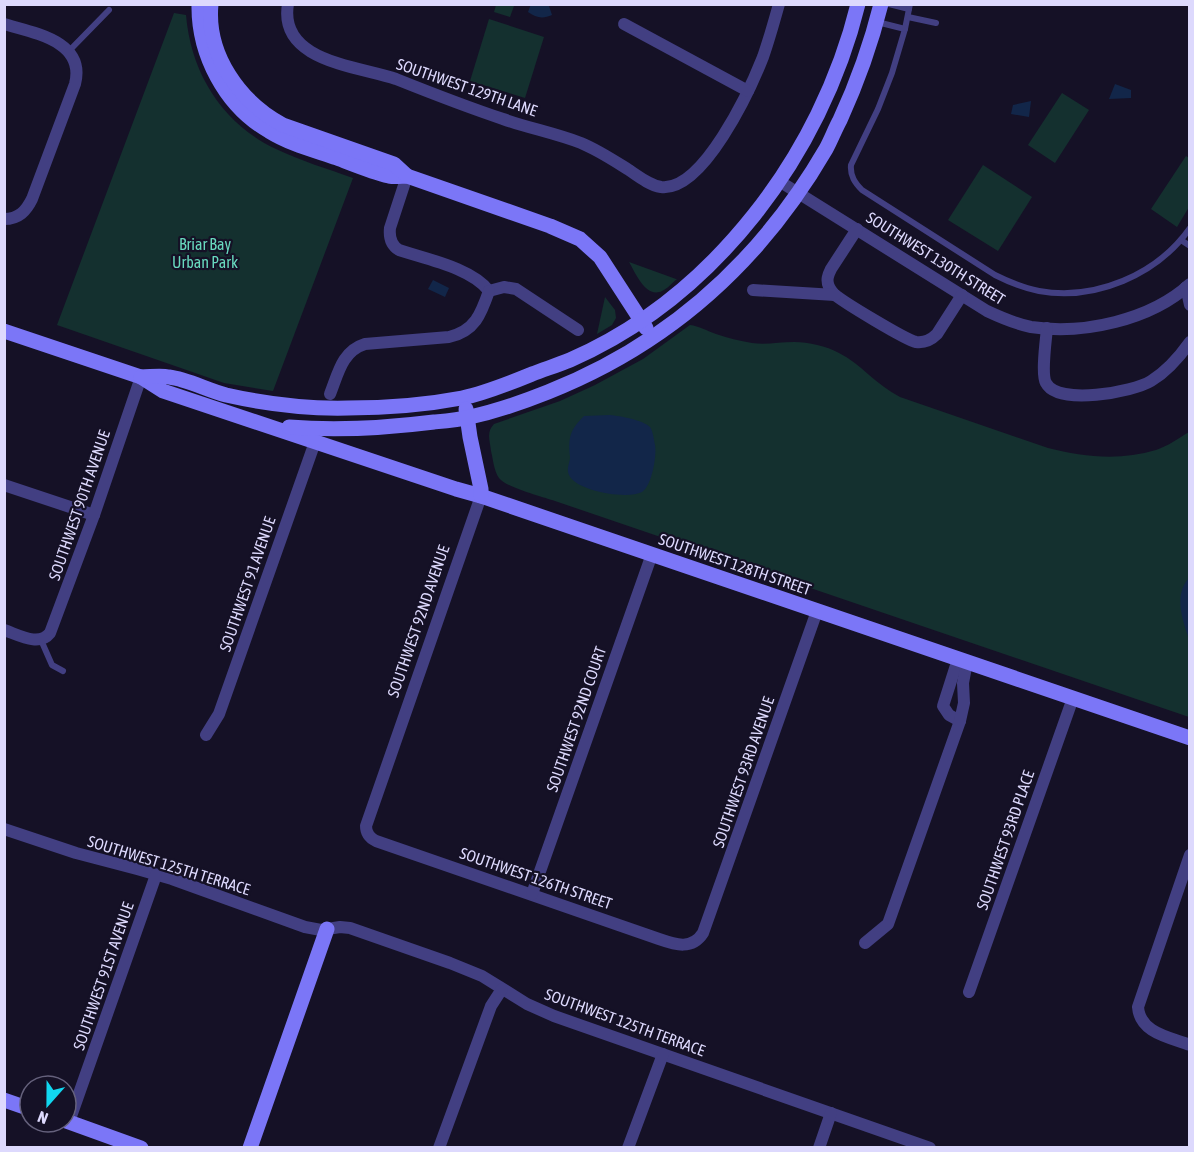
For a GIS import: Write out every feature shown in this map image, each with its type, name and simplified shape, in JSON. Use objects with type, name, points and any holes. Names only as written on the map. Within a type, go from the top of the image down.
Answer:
[{"type":"street","points":[[199,4],[200,28],[208,58],[219,81],[236,105],[252,120],[297,144],[390,176],[408,176],[550,226],[580,239],[600,257],[652,338]]},
{"type":"street","points":[[211,4],[213,34],[220,58],[230,77],[253,105],[288,128],[394,164],[408,176]]},
{"type":"street","name":"SOUTHWEST 129TH LANE","points":[[288,4],[287,19],[292,33],[302,44],[322,58],[392,78],[505,120],[581,143],[600,152],[645,181],[660,187],[683,182],[696,171],[717,144],[748,91]]},
{"type":"street","points":[[624,24],[748,91],[763,56],[779,4]]},
{"type":"street","points":[[468,418],[516,405],[577,380],[623,357],[704,299],[742,263],[773,228],[827,147],[852,93],[881,4]]},
{"type":"street","points":[[465,397],[571,359],[642,320],[691,280],[729,245],[779,181],[814,123],[834,77],[856,11],[876,22]]},
{"type":"street","points":[[4,24],[62,45],[71,56],[77,74],[28,207],[18,216],[4,219]]},
{"type":"street","points":[[408,176],[391,223],[389,236],[394,246],[399,250],[471,275],[489,291]]},
{"type":"street","name":"SOUTHWEST 130TH STREET","points":[[779,181],[987,311],[1018,324],[1069,329],[1123,319],[1160,304],[1187,285]]},
{"type":"street","points":[[857,229],[828,275],[827,282],[835,295],[910,340],[924,342],[937,334],[962,296]]},
{"type":"street","points":[[1187,285],[1190,305]]},
{"type":"street","points":[[489,291],[504,287],[516,289],[578,330]]},
{"type":"street","points":[[753,290],[835,295]]},
{"type":"street","points":[[330,394],[343,362],[353,348],[365,344],[458,335],[468,329],[478,318],[489,291]]},
{"type":"street","points":[[1047,328],[1044,377],[1049,388],[1062,393],[1080,395],[1099,395],[1141,386],[1163,372],[1190,342]]},
{"type":"street","name":"SOUTHWEST 128TH STREET","points":[[4,331],[141,377],[163,391],[482,496],[1190,738]]},
{"type":"street","name":"SOUTHWEST 128TH STREET","points":[[141,377],[169,377],[225,394],[276,404],[311,407],[348,409],[407,406],[465,397]]},
{"type":"street","name":"SOUTHWEST 90TH AVENUE","points":[[41,640],[50,633],[141,377]]},
{"type":"street","name":"SOUTHWEST 92ND AVENUE","points":[[367,833],[366,826],[482,496],[470,437],[465,397]]},
{"type":"street","name":"SOUTHWEST 128TH STREET","points":[[269,425],[361,429],[468,418]]},
{"type":"street","name":"SOUTHWEST 91 AVENUE","points":[[206,735],[219,714],[315,442]]},
{"type":"street","points":[[4,484],[93,515]]},
{"type":"street","name":"SOUTHWEST 92ND COURT","points":[[532,894],[652,554]]},
{"type":"street","name":"SOUTHWEST 93RD AVENUE","points":[[697,941],[707,925],[817,611]]},
{"type":"street","points":[[4,630],[33,640],[41,640]]},
{"type":"street","points":[[960,721],[949,715],[943,706],[963,661]]},
{"type":"street","points":[[865,943],[888,924],[960,721],[964,703],[963,661]]},
{"type":"street","name":"SOUTHWEST 93RD PLACE","points":[[969,992],[1073,698]]},
{"type":"street","name":"SOUTHWEST 125TH TERRACE","points":[[4,829],[76,853],[156,875],[305,927],[316,930],[350,928],[469,970],[527,1004],[554,1016],[930,1148]]},
{"type":"street","name":"SOUTHWEST 126TH STREET","points":[[367,833],[376,841],[667,942],[682,945],[697,941]]},
{"type":"street","points":[[1190,855],[1138,1005],[1141,1020],[1146,1027],[1190,1045]]},
{"type":"street","name":"SOUTHWEST 91ST AVENUE","points":[[78,1094],[156,875]]},
{"type":"street","points":[[250,1148],[327,929]]},
{"type":"street","points":[[439,1148],[491,1006],[502,989]]},
{"type":"street","points":[[628,1148],[663,1054]]},
{"type":"street","points":[[819,1148],[831,1113]]},
{"type":"street","points":[[78,1126],[141,1148]]},
{"type":"lane","points":[[889,4],[909,7],[908,16],[882,100],[851,165],[851,175],[862,190],[995,275],[1027,288],[1055,293],[1083,292],[1113,285],[1146,269],[1172,250],[1190,228]]},
{"type":"lane","points":[[71,56],[109,10]]},
{"type":"lane","points":[[908,16],[936,23]]},
{"type":"lane","points":[[876,22],[905,29]]},
{"type":"lane","points":[[1181,240],[1190,246]]},
{"type":"lane","points":[[41,640],[52,665],[63,670]]},
{"type":"green space","points":[[496,5],[514,6],[510,17],[494,12]]},
{"type":"green space","name":"Briar Bay Urban Park","points":[[174,13],[186,15],[189,37],[203,77],[213,95],[240,126],[276,149],[353,178],[273,391],[224,383],[57,325]]},
{"type":"green space","points":[[489,19],[544,37],[525,98],[470,81]]},
{"type":"green space","points":[[1062,93],[1089,110],[1055,163],[1028,145]]},
{"type":"green space","points":[[1186,156],[1189,158],[1189,207],[1177,227],[1151,209]]},
{"type":"green space","points":[[983,165],[1032,197],[998,251],[948,220]]},
{"type":"green space","points":[[629,262],[677,279],[662,291],[651,291],[638,278]]},
{"type":"green space","points":[[605,297],[615,310],[616,318],[612,325],[597,334]]},
{"type":"green space","points":[[690,325],[752,343],[800,342],[829,348],[847,358],[883,387],[900,397],[1061,451],[1102,457],[1129,456],[1160,448],[1189,432],[1189,717],[525,491],[499,478],[489,440],[489,433],[494,424],[560,401],[595,385],[643,359]]},
{"type":"water","points":[[531,4],[549,6],[552,15],[534,16],[528,12]]},
{"type":"water","points":[[1115,84],[1131,90],[1131,98],[1109,99]]},
{"type":"water","points":[[1031,101],[1029,117],[1011,114],[1013,105]]},
{"type":"water","points":[[433,280],[449,288],[445,297],[428,289]]},
{"type":"water","points":[[610,415],[642,422],[652,431],[655,450],[654,463],[649,484],[642,492],[625,495],[591,490],[581,486],[569,475],[569,444],[576,426],[584,416]]},
{"type":"water","points":[[1189,578],[1189,639],[1180,600],[1181,592]]}]
